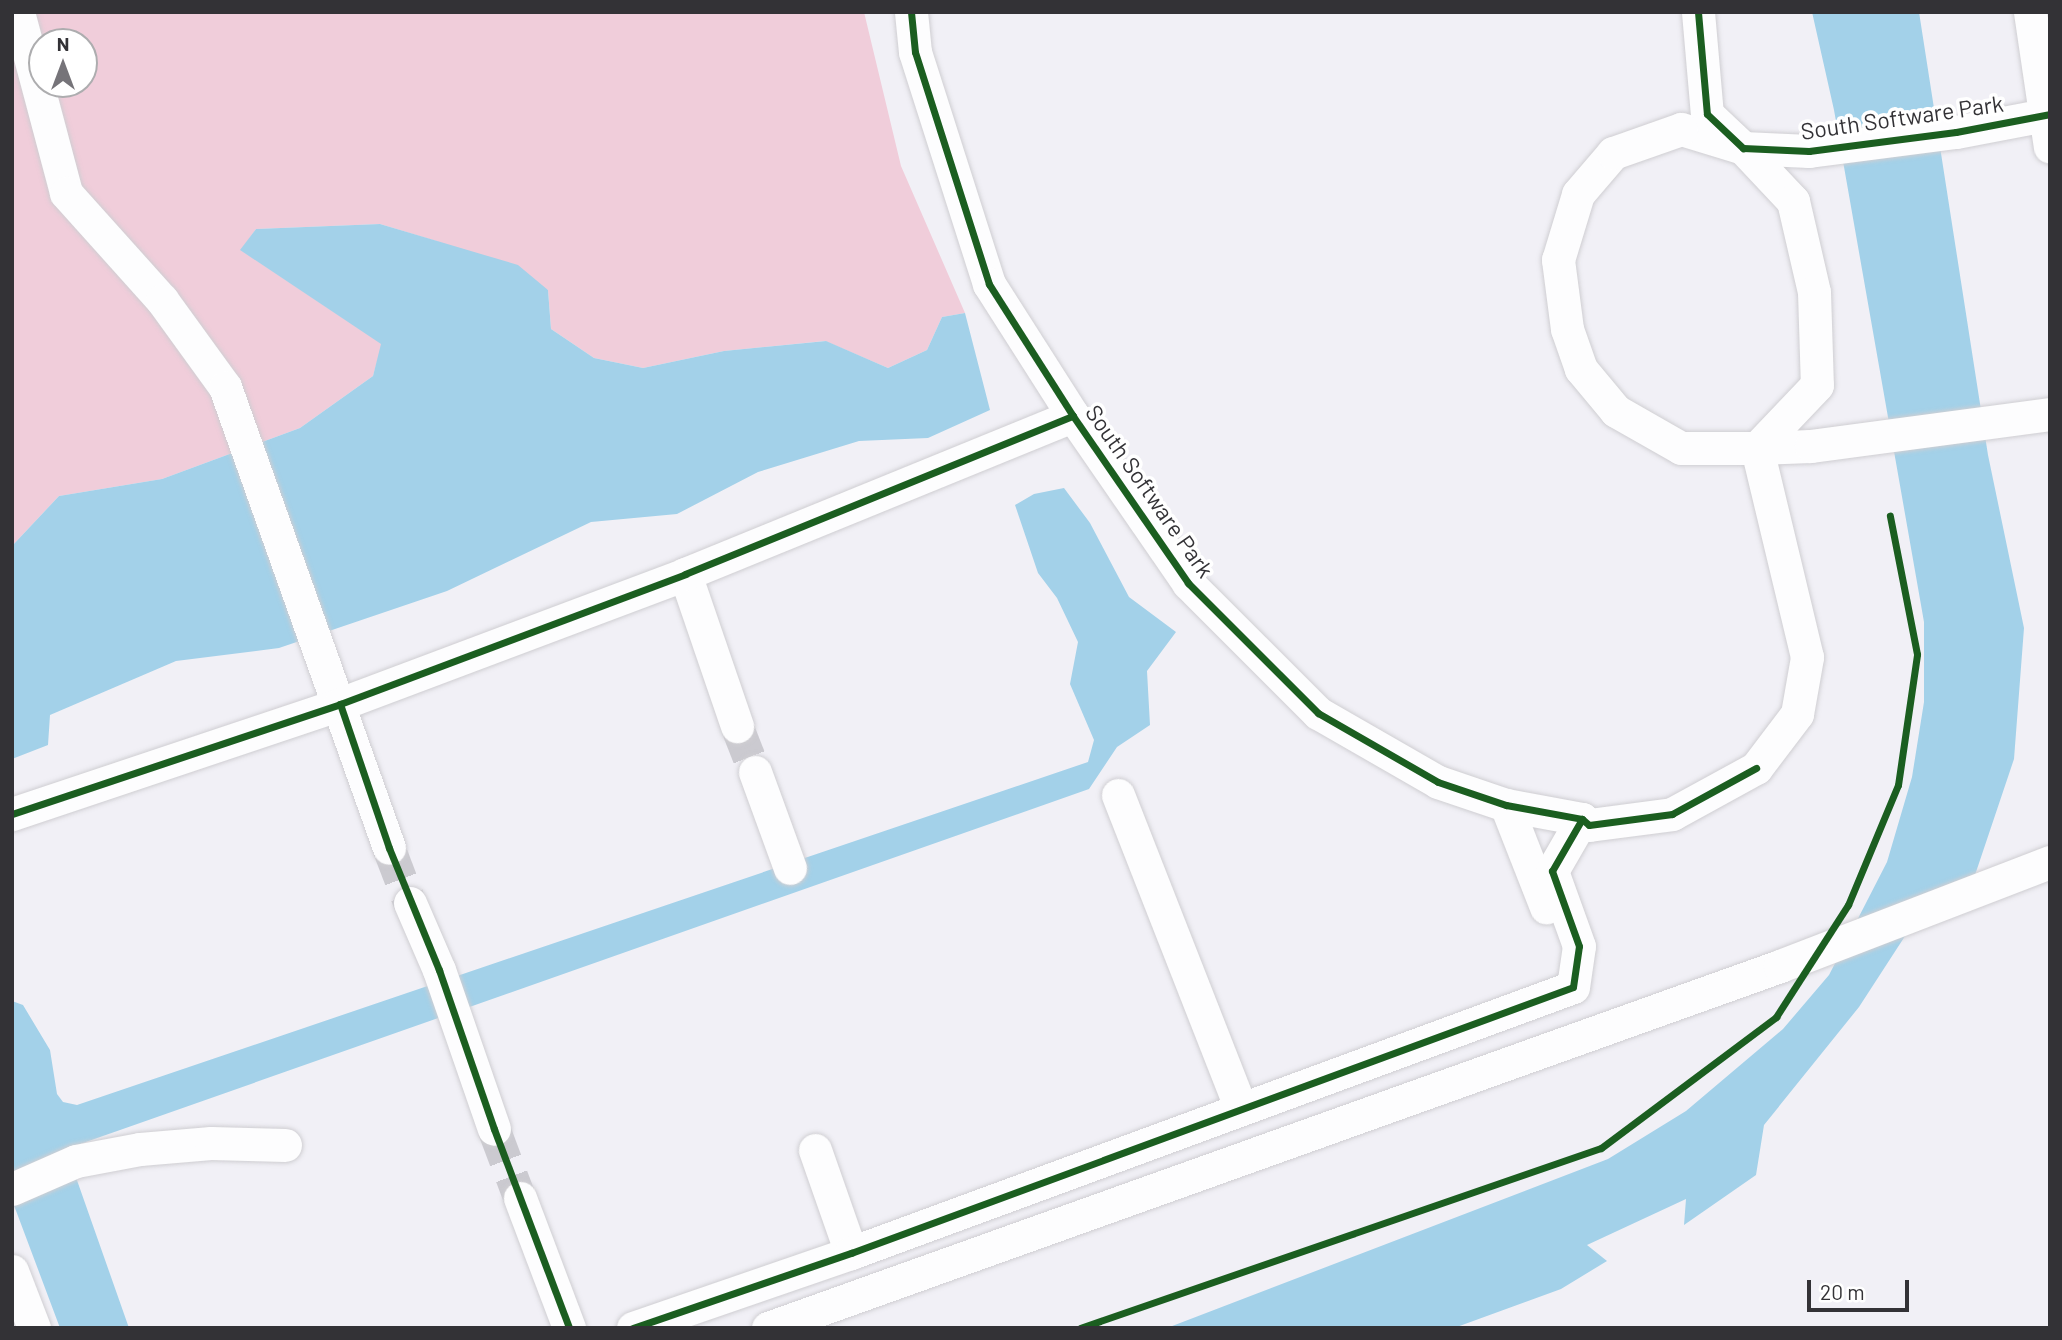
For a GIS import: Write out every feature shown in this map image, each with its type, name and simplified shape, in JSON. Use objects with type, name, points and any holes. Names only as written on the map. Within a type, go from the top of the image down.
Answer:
[{"type":"street","points":[[18,12],[66,193],[162,300],[225,387],[389,848]]},
{"type":"street","name":"South Software Park","points":[[911,12],[915,52],[989,284],[1073,416],[1188,583],[1318,713],[1438,782],[1506,805],[1583,819],[1589,825],[1672,814],[1756,768],[1797,714],[1807,657],[1757,448]]},
{"type":"street","points":[[1698,12],[1707,114],[1793,201],[1814,292],[1817,384],[1757,448]]},
{"type":"street","points":[[2030,12],[2048,126]]},
{"type":"street","name":"South Software Park","points":[[2042,416],[1811,446],[1681,448],[1616,411],[1581,369],[1567,329],[1559,260],[1578,194],[1613,153],[1681,129],[1743,148],[1808,152],[1956,132],[2048,126]]},
{"type":"street","points":[[12,814],[340,704],[685,574],[1073,416]]},
{"type":"street","points":[[685,574],[737,726]]},
{"type":"street","points":[[755,772],[790,868]]},
{"type":"street","points":[[1118,794],[1240,1107]]},
{"type":"street","points":[[1506,805],[1562,950],[1551,995]]},
{"type":"street","points":[[633,1328],[851,1253],[1240,1107],[1573,987],[1579,946],[1552,871],[1583,819]]},
{"type":"street","points":[[768,1328],[1780,966],[2050,862]]},
{"type":"street","points":[[410,903],[439,970],[494,1129]]},
{"type":"street","points":[[12,1189],[76,1161],[140,1149],[200,1144],[285,1145]]},
{"type":"street","points":[[815,1150],[851,1253]]},
{"type":"street","points":[[520,1198],[569,1328]]},
{"type":"street","points":[[12,1271],[34,1328]]},
{"type":"shaded area","points":[[12,12],[864,12],[901,166],[965,313],[942,317],[927,350],[888,368],[825,341],[724,351],[643,368],[594,358],[551,329],[548,290],[436,241],[380,224],[256,229],[241,250],[382,344],[373,376],[300,428],[162,479],[59,496],[12,546]]},
{"type":"water","points":[[1812,12],[1919,12],[1988,455],[2024,628],[2014,759],[1973,881],[1920,913],[1859,1007],[1764,1125],[1756,1175],[1684,1225],[1686,1199],[1587,1245],[1607,1261],[1561,1289],[1454,1328],[1167,1328],[1608,1159],[1686,1111],[1783,1029],[1829,975],[1887,862],[1912,777],[1924,702],[1924,622],[1834,110]]},
{"type":"water","points":[[380,224],[518,265],[548,290],[551,329],[594,358],[643,368],[724,351],[826,341],[888,368],[927,350],[942,317],[965,313],[990,410],[928,438],[859,441],[758,472],[677,514],[591,522],[447,591],[279,648],[176,661],[50,715],[48,745],[12,759],[12,546],[59,496],[162,479],[300,428],[373,376],[381,344],[240,250],[256,229]]},
{"type":"water","points":[[1064,488],[1090,523],[1129,597],[1176,632],[1147,671],[1150,725],[1117,747],[1089,789],[66,1149],[129,1328],[60,1328],[12,1200],[12,1001],[23,1005],[50,1050],[57,1094],[63,1102],[77,1105],[1088,762],[1094,740],[1070,684],[1078,642],[1057,598],[1038,573],[1015,505],[1034,494]]},
{"type":"tunnel","points":[[737,726],[755,772]]},
{"type":"tunnel","points":[[389,848],[410,903]]},
{"type":"tunnel","points":[[494,1129],[520,1198]]},
{"type":"cycle path","points":[[911,12],[915,52],[989,284],[1073,416],[1188,583],[1318,713],[1438,782],[1506,805],[1582,819],[1589,825],[1672,814],[1756,768]]},
{"type":"cycle path","points":[[1698,12],[1707,114],[1743,148],[1809,151],[1956,132],[2050,114]]},
{"type":"cycle path","points":[[12,814],[340,704],[685,574],[1073,416]]},
{"type":"cycle path","points":[[1080,1328],[1601,1148],[1776,1017],[1848,905],[1898,785],[1917,654],[1890,516]]},
{"type":"cycle path","points":[[340,704],[389,848],[439,970],[494,1129],[569,1328]]},
{"type":"cycle path","points":[[633,1328],[851,1253],[1573,987],[1579,946],[1552,871],[1582,819]]}]
